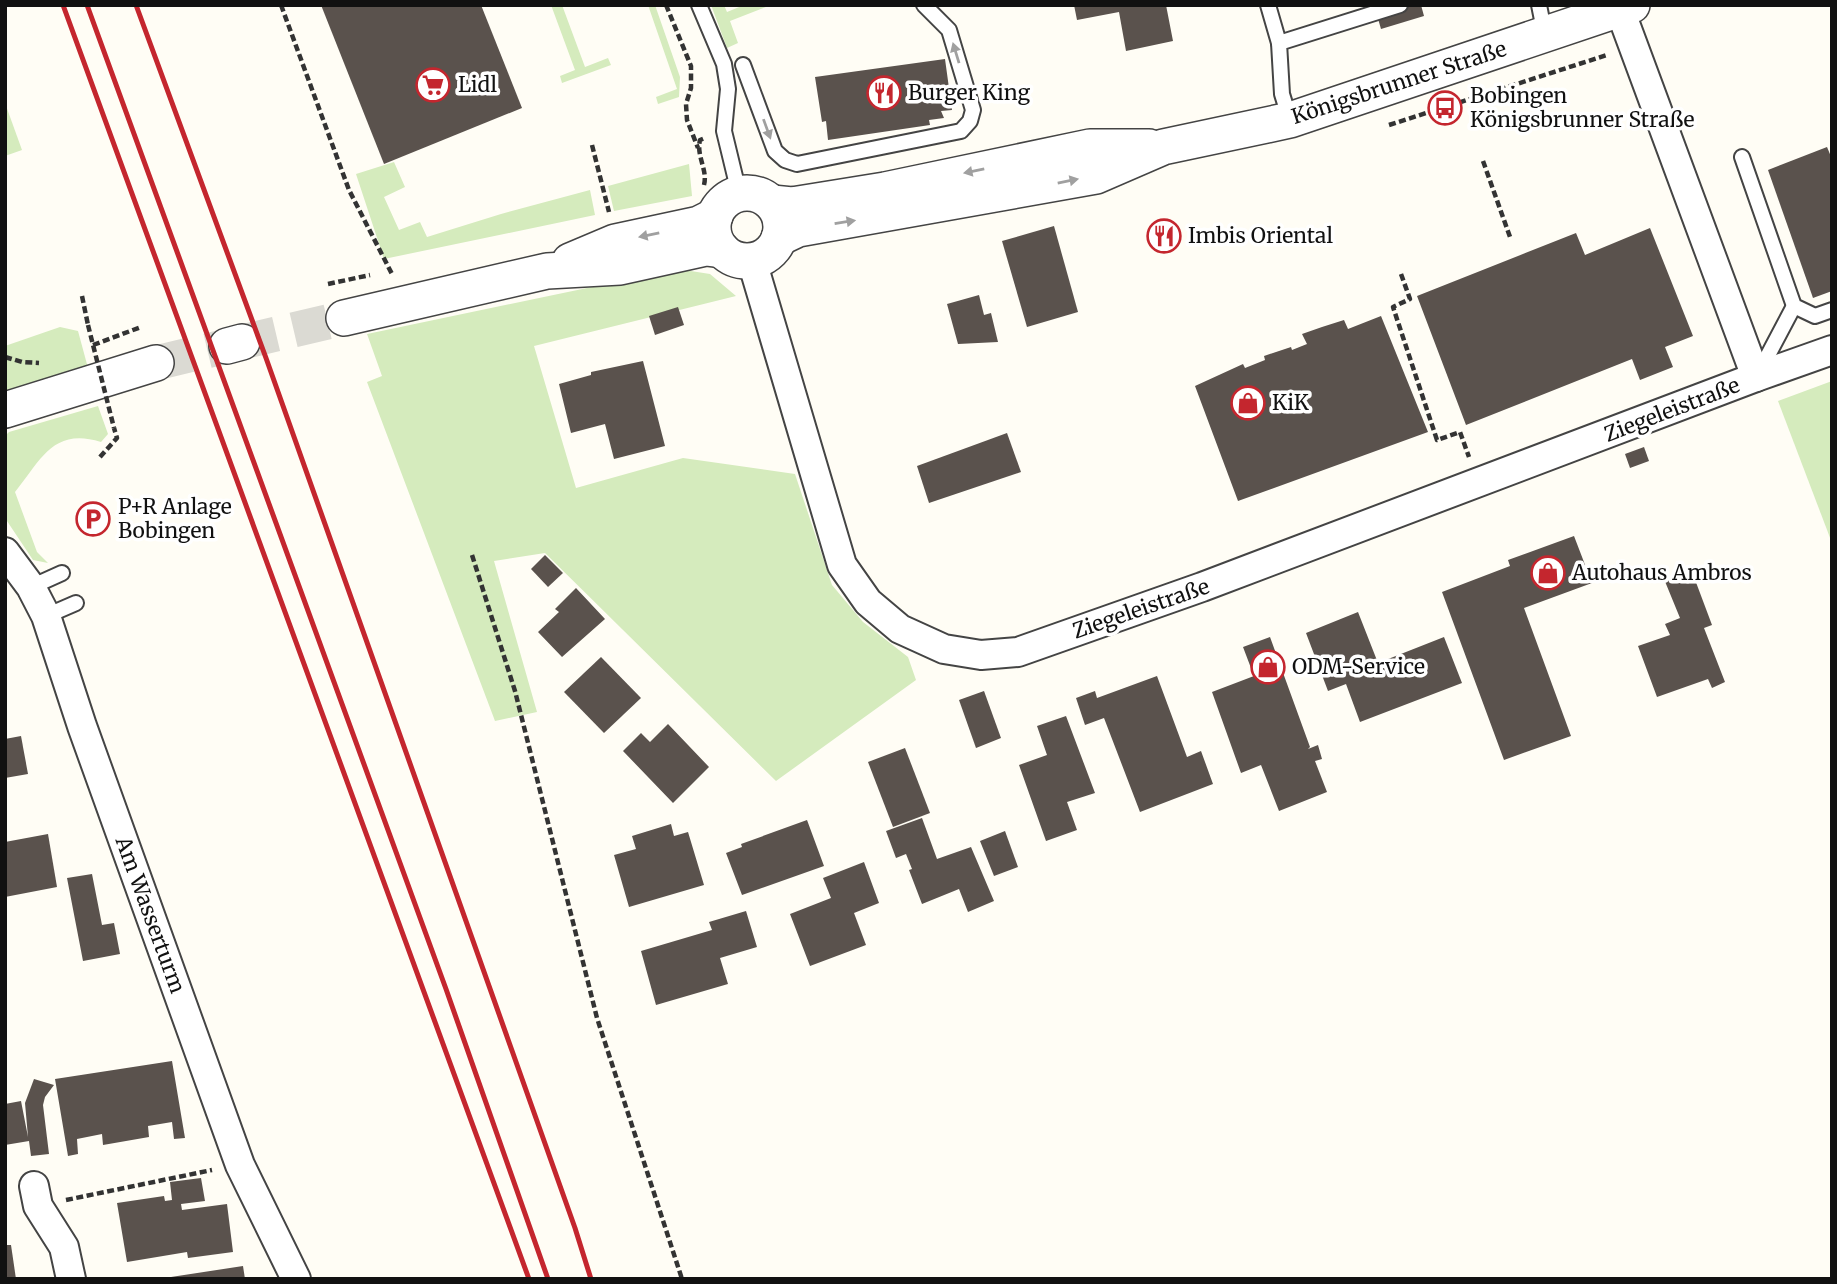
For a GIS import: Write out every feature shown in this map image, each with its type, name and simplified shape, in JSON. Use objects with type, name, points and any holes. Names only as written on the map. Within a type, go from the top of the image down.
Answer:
[{"type":"street","name":"Königsbrunner Straße","points":[[779,239],[798,229],[1097,176],[1163,147],[1290,120],[1542,20],[1623,7]]},
{"type":"street","name":"Ziegeleistraße","points":[[1623,7],[1756,377]]},
{"type":"street","name":"Königsbrunner Straße","points":[[772,203],[792,205],[885,190],[1090,147],[1163,147]]},
{"type":"street","points":[[344,318],[547,271],[620,267],[706,248],[737,255],[769,253],[779,239],[781,220],[772,203],[757,194],[727,205],[699,224],[615,242],[547,271]]},
{"type":"street","points":[[727,205],[713,228],[715,240],[737,255]]},
{"type":"street","name":"Ziegeleistraße","points":[[737,255],[842,565],[868,602],[900,629],[944,649],[981,655],[1018,652],[1202,587],[1832,350]]},
{"type":"street","points":[[5,410],[156,363]]},
{"type":"street","name":"Am Wasserturm","points":[[5,552],[32,587],[46,617],[240,1165],[296,1279]]},
{"type":"street","points":[[36,1196],[64,1247],[71,1279]]},
{"type":"lane","points":[[699,5],[724,64],[728,89],[723,131],[727,205]]},
{"type":"lane","points":[[743,65],[775,151],[785,160],[797,164],[961,131],[970,121],[973,110],[949,30],[923,5]]},
{"type":"lane","points":[[1268,5],[1279,43],[1282,94],[1290,120]]},
{"type":"lane","points":[[1279,43],[1400,5]]},
{"type":"lane","points":[[1742,157],[1794,306],[1815,317],[1832,310]]},
{"type":"lane","points":[[1756,377],[1794,306]]},
{"type":"lane","points":[[32,587],[62,573]]},
{"type":"lane","points":[[46,617],[76,603]]},
{"type":"path","points":[[281,5],[349,190],[378,246]]},
{"type":"path","points":[[666,5],[691,66],[691,88],[686,104],[688,120],[698,149]]},
{"type":"path","points":[[592,145],[611,219]]},
{"type":"path","points":[[1483,162],[1510,237]]},
{"type":"path","points":[[328,284],[390,271]]},
{"type":"path","points":[[1401,274],[1410,299],[1393,307],[1437,440],[1460,432],[1478,484]]},
{"type":"path","points":[[82,296],[117,438],[100,457]]},
{"type":"path","points":[[84,349],[141,327]]},
{"type":"path","points":[[5,357],[46,364]]},
{"type":"path","points":[[472,555],[515,691],[597,1018],[682,1279]]},
{"type":"path","points":[[36,1196],[240,1165]]},
{"type":"green space","points":[[551,5],[562,5],[585,67],[608,58],[611,65],[562,83],[560,76],[575,70]]},
{"type":"green space","points":[[648,5],[655,5],[680,77],[679,97],[658,104],[656,97],[677,89]]},
{"type":"green space","points":[[711,5],[724,5],[727,12],[744,5],[771,5],[730,21],[738,43],[727,48]]},
{"type":"green space","points":[[5,103],[22,150],[5,156]]},
{"type":"green space","points":[[394,162],[405,187],[384,197],[399,230],[420,222],[427,237],[590,190],[595,215],[384,259],[356,174]]},
{"type":"green space","points":[[689,164],[692,196],[614,211],[608,186]]},
{"type":"green space","points":[[678,269],[710,274],[736,296],[534,346],[576,488],[683,458],[795,474],[832,585],[863,622],[908,657],[916,680],[776,781],[545,553],[494,561],[537,712],[495,721],[367,382],[382,376],[367,334]]},
{"type":"green space","points":[[60,327],[78,331],[88,368],[5,391],[5,346]]},
{"type":"green space","points":[[1832,381],[1832,543],[1778,401]]},
{"type":"green space","points":[[98,406],[108,434],[101,442],[71,439],[60,443],[41,458],[15,492],[37,552],[48,563],[33,560],[5,518],[5,436],[9,432]]},
{"type":"building","name":"Lidl","points":[[321,5],[481,5],[522,108],[384,164]]},
{"type":"building","points":[[1074,5],[1166,5],[1173,41],[1126,51],[1119,12],[1077,20]]},
{"type":"building","points":[[1374,5],[1421,5],[1424,16],[1381,29]]},
{"type":"building","name":"Burger King","points":[[945,59],[952,110],[941,111],[944,118],[929,120],[930,125],[828,140],[826,121],[822,122],[815,77]]},
{"type":"building","points":[[1827,147],[1832,159],[1832,291],[1813,298],[1768,170]]},
{"type":"building","name":"Imbis Oriental","points":[[1170,222],[1177,243],[1158,249],[1151,228]]},
{"type":"building","points":[[1054,226],[1078,312],[1027,327],[1002,241]]},
{"type":"building","points":[[1650,228],[1693,336],[1665,347],[1673,367],[1640,380],[1632,359],[1466,425],[1417,296],[1576,233],[1585,255]]},
{"type":"building","points":[[979,295],[984,315],[991,313],[998,342],[958,344],[947,304]]},
{"type":"building","points":[[678,307],[684,325],[655,335],[649,316]]},
{"type":"building","points":[[1381,316],[1428,432],[1238,501],[1195,386],[1243,364],[1245,368],[1265,360],[1264,356],[1307,344],[1302,334],[1344,320],[1348,329]]},
{"type":"building","points":[[643,361],[665,446],[614,459],[605,424],[571,433],[559,384],[591,375],[591,372]]},
{"type":"building","points":[[1007,433],[1021,472],[929,503],[917,466]]},
{"type":"building","points":[[1644,447],[1649,461],[1630,468],[1625,454]]},
{"type":"building","points":[[1574,536],[1592,583],[1524,608],[1571,736],[1504,760],[1442,592],[1510,566],[1508,560]]},
{"type":"building","points":[[545,555],[563,573],[548,587],[531,569]]},
{"type":"building","points":[[1691,569],[1712,625],[1704,628],[1725,682],[1712,688],[1708,679],[1657,697],[1638,646],[1670,635],[1665,624],[1680,618],[1664,579]]},
{"type":"building","points":[[576,588],[605,619],[562,657],[538,632],[559,612],[555,609]]},
{"type":"building","points":[[1358,612],[1378,663],[1444,637],[1462,683],[1360,722],[1346,684],[1328,691],[1306,633]]},
{"type":"building","points":[[1270,637],[1310,747],[1308,749],[1318,745],[1322,759],[1315,761],[1327,792],[1279,811],[1261,765],[1241,773],[1212,692],[1254,676],[1243,647]]},
{"type":"building","points":[[601,657],[641,698],[604,733],[564,692]]},
{"type":"building","points":[[1157,676],[1187,757],[1201,751],[1213,784],[1140,812],[1104,718],[1085,725],[1076,698],[1095,691],[1097,698]]},
{"type":"building","points":[[984,691],[1001,738],[976,748],[959,700]]},
{"type":"building","points":[[1066,716],[1095,793],[1067,802],[1077,830],[1046,841],[1019,765],[1047,755],[1037,726]]},
{"type":"building","points":[[668,724],[709,767],[673,803],[623,751],[641,733],[650,742]]},
{"type":"building","points":[[21,736],[28,774],[5,778],[5,739]]},
{"type":"building","points":[[905,748],[930,813],[893,827],[868,762]]},
{"type":"building","points":[[922,818],[937,859],[971,847],[994,901],[968,912],[959,889],[922,904],[906,854],[896,858],[886,831]]},
{"type":"building","points":[[807,820],[824,866],[742,895],[726,853],[742,847],[741,844]]},
{"type":"building","points":[[671,824],[674,836],[688,832],[704,885],[629,907],[614,855],[636,849],[632,836]]},
{"type":"building","points":[[1005,831],[1018,867],[994,876],[980,841]]},
{"type":"building","points":[[48,834],[57,887],[5,897],[5,842]]},
{"type":"building","points":[[864,862],[879,903],[854,913],[866,945],[810,966],[790,914],[831,898],[823,878]]},
{"type":"building","points":[[92,874],[102,925],[114,923],[120,954],[83,961],[67,878]]},
{"type":"building","points":[[746,911],[757,947],[720,958],[728,984],[656,1005],[641,951],[712,930],[709,922]]},
{"type":"building","points":[[172,1061],[185,1138],[174,1139],[172,1122],[148,1126],[149,1137],[103,1145],[102,1134],[77,1139],[78,1154],[68,1156],[55,1079]]},
{"type":"building","points":[[34,1079],[54,1085],[45,1097],[43,1105],[49,1154],[31,1156],[29,1141],[5,1145],[5,1104],[21,1101],[28,1137],[25,1103]]},
{"type":"building","points":[[201,1178],[205,1201],[181,1204],[182,1210],[227,1204],[233,1252],[188,1258],[187,1252],[127,1262],[117,1203],[164,1196],[165,1201],[172,1200],[170,1182]]},
{"type":"building","points":[[5,1245],[11,1245],[16,1279],[5,1279]]},
{"type":"building","points":[[243,1266],[245,1279],[171,1279],[171,1277]]},
{"type":"tunnel","points":[[242,342],[344,318]]},
{"type":"tunnel","points":[[156,363],[227,346]]},
{"type":"railway","points":[[63,5],[529,1279]]},
{"type":"railway","points":[[87,5],[446,989],[548,1279]]},
{"type":"railway","points":[[136,5],[266,358],[591,1279]]},
{"type":"place","name":"Lidl","points":[[433,85]]},
{"type":"place","name":"Burger King","points":[[884,93]]},
{"type":"place","name":"Bobingen Königsbrunner Straße","points":[[1445,108]]},
{"type":"place","name":"Imbis Oriental","points":[[1164,236]]},
{"type":"place","name":"KiK","points":[[1248,403]]},
{"type":"place","name":"P+R Anlage Bobingen","points":[[93,519]]},
{"type":"place","name":"Autohaus Ambros","points":[[1548,573]]},
{"type":"place","name":"ODM-Service","points":[[1268,667]]}]
